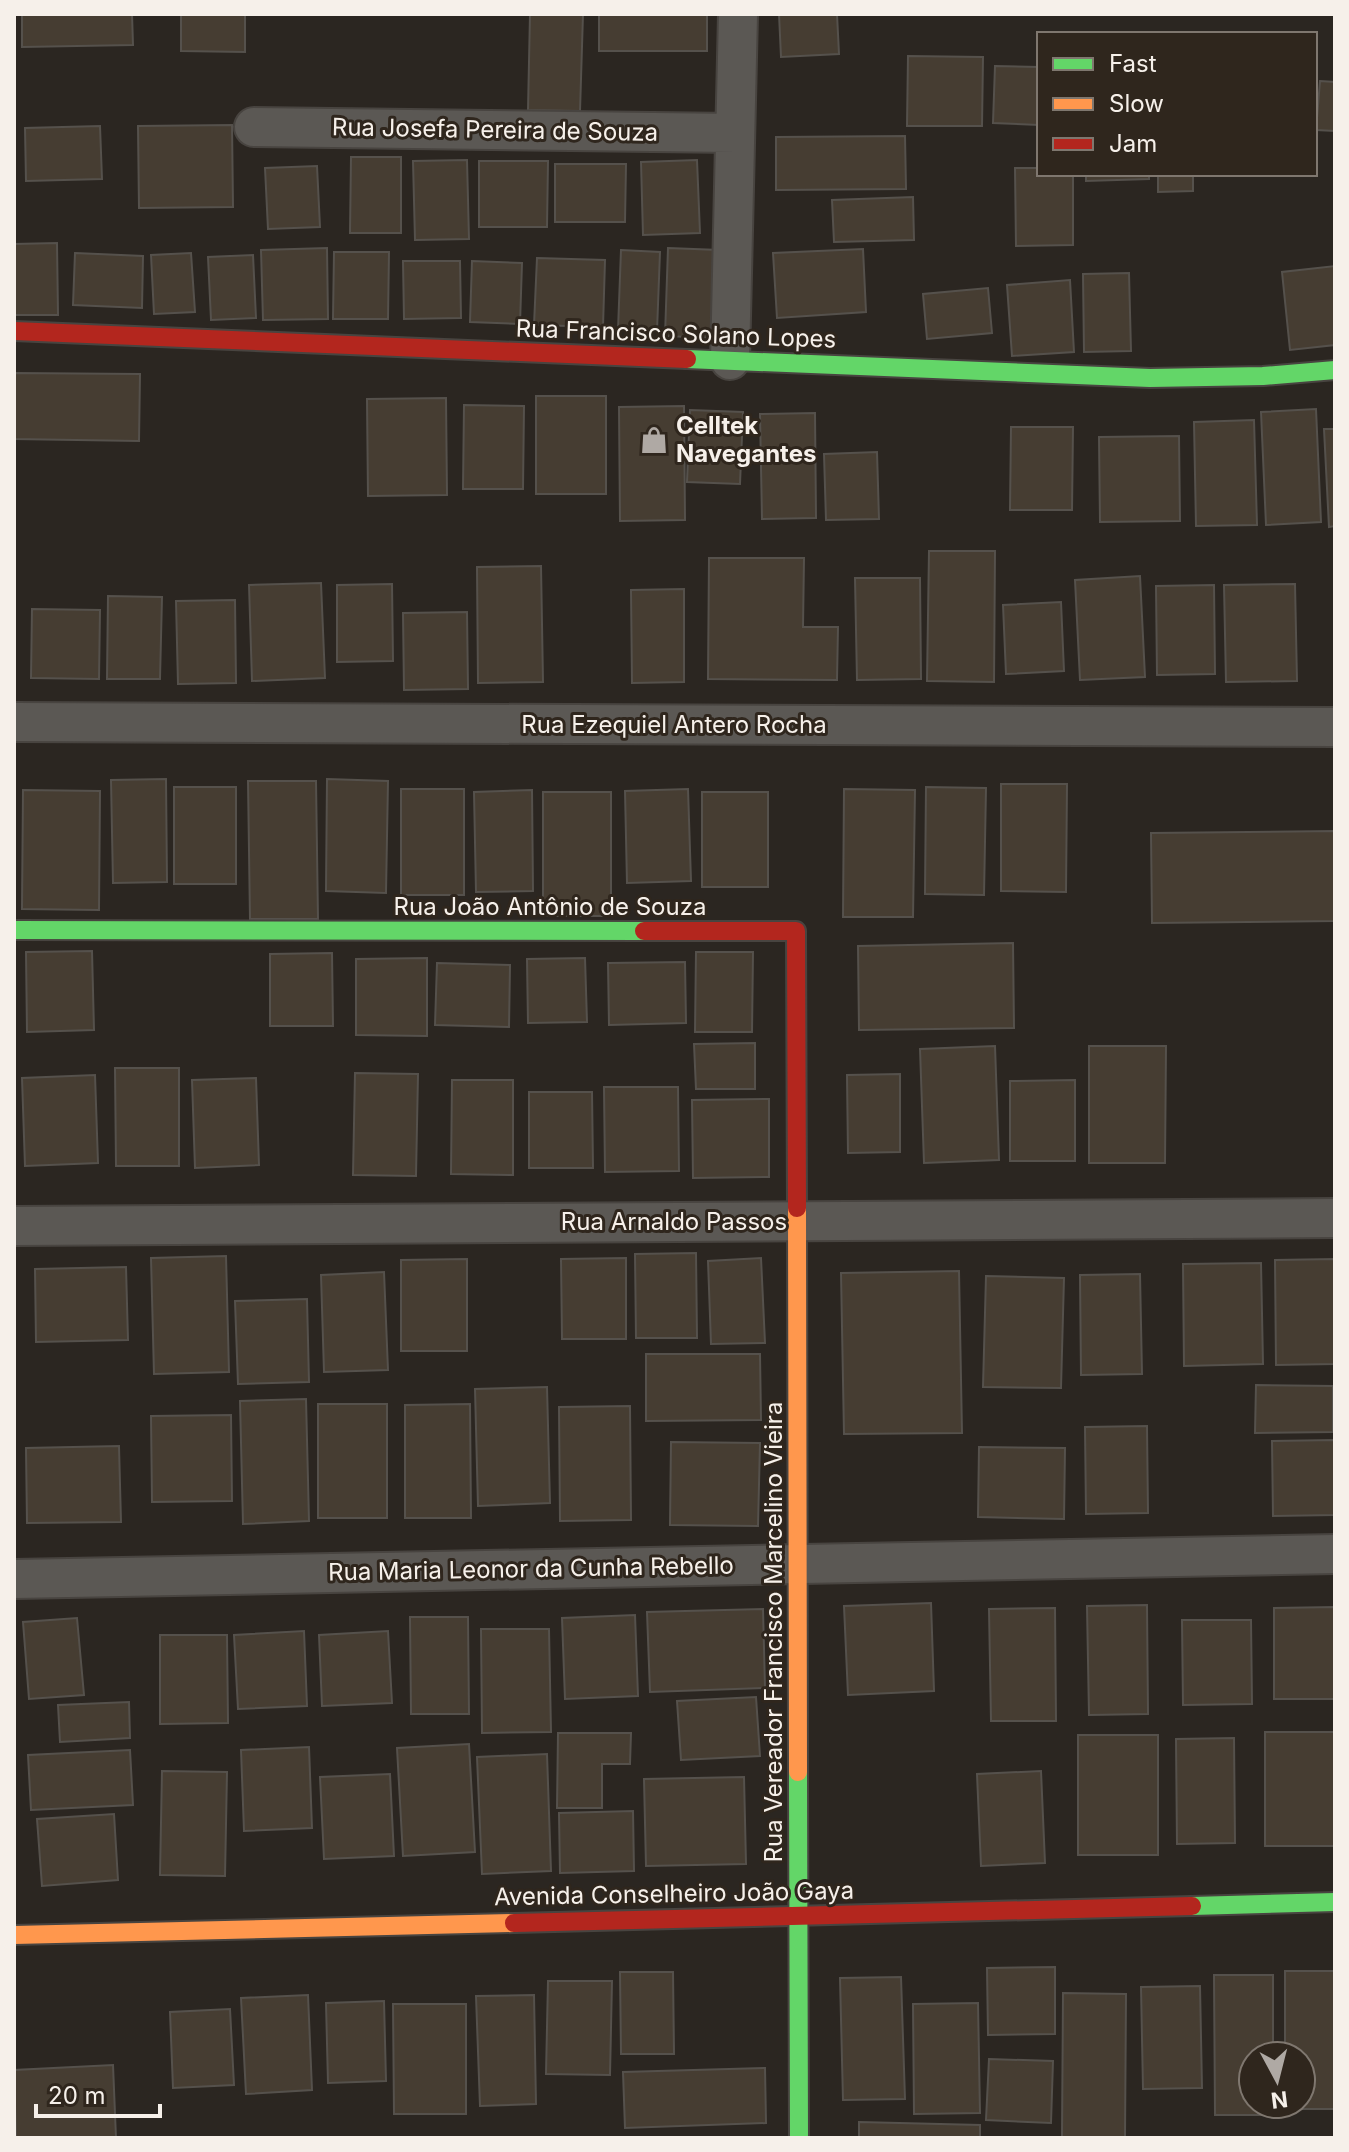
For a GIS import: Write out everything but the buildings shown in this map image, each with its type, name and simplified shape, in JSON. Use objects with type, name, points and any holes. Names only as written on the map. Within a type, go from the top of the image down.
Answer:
[{"type":"street","points":[[730,360],[738,14]]},
{"type":"street","name":"Rua Josefa Pereira de Souza","points":[[254,127],[735,133]]},
{"type":"street","name":"Rua Francisco Solano Lopes","points":[[14,331],[1150,378],[1263,376],[1335,370]]},
{"type":"street","name":"Rua Ezequiel Antero Rocha","points":[[14,722],[1335,727]]},
{"type":"street","name":"Rua João Antônio de Souza","points":[[14,930],[796,931],[797,1221]]},
{"type":"street","name":"Rua Arnaldo Passos","points":[[14,1226],[1335,1218]]},
{"type":"street","name":"Rua Vereador Francisco Marcelino Vieira","points":[[797,1221],[799,2138]]},
{"type":"street","name":"Rua Maria Leonor da Cunha Rebello","points":[[14,1579],[1335,1554]]},
{"type":"street","name":"Avenida Conselheiro João Gaya","points":[[14,1935],[1335,1902]]},
{"type":"traffic: fast","points":[[687,359],[1150,378],[1263,376],[1335,370]]},
{"type":"traffic: fast","points":[[14,930],[644,931]]},
{"type":"traffic: fast","points":[[798,1772],[799,2138]]},
{"type":"traffic: fast","points":[[1192,1906],[1335,1902]]},
{"type":"traffic: slow","points":[[797,1208],[798,1772]]},
{"type":"traffic: slow","points":[[14,1935],[514,1923]]},
{"type":"traffic: jam","points":[[14,331],[687,359]]},
{"type":"traffic: jam","points":[[644,931],[796,931],[797,1208]]},
{"type":"traffic: jam","points":[[514,1923],[1192,1906]]},
{"type":"place","name":"Celltek Navegantes","points":[[654,440]]}]
